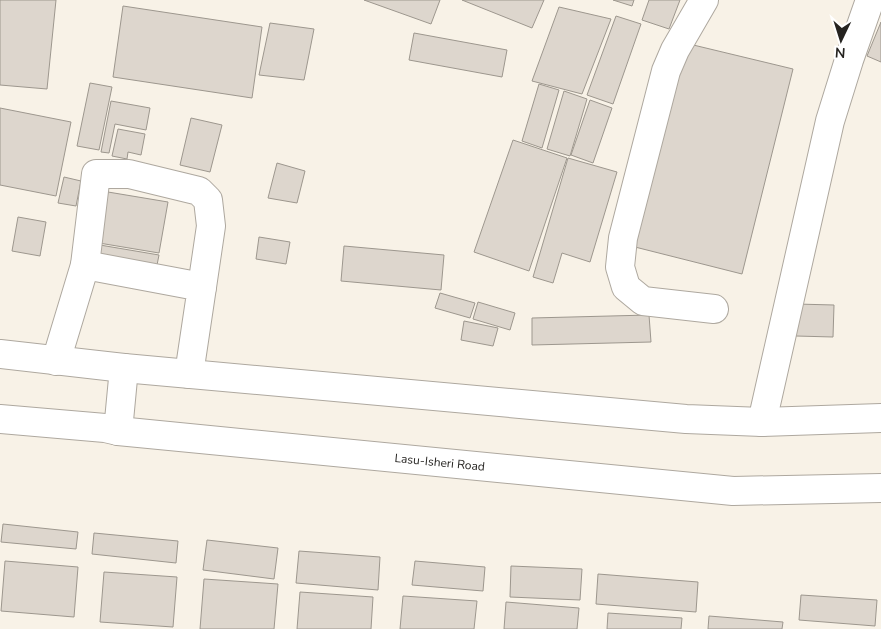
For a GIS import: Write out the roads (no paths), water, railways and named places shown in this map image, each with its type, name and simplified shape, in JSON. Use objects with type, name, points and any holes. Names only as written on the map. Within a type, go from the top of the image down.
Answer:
[{"type":"main road","points":[[704,0],[675,50],[666,71],[623,238],[620,267],[626,287],[644,301],[714,310]]},
{"type":"main road","points":[[762,422],[830,121],[848,60],[870,0]]},
{"type":"main road","points":[[56,361],[85,265],[96,174],[130,174],[199,191],[208,200],[211,226],[189,374]]},
{"type":"main road","points":[[85,265],[202,287]]},
{"type":"main road","points":[[0,354],[124,368],[686,419],[762,422],[881,418]]},
{"type":"main road","points":[[118,431],[124,368]]},
{"type":"main road","name":"Lasu-Isheri Road","points":[[0,418],[733,492],[881,488]]}]
